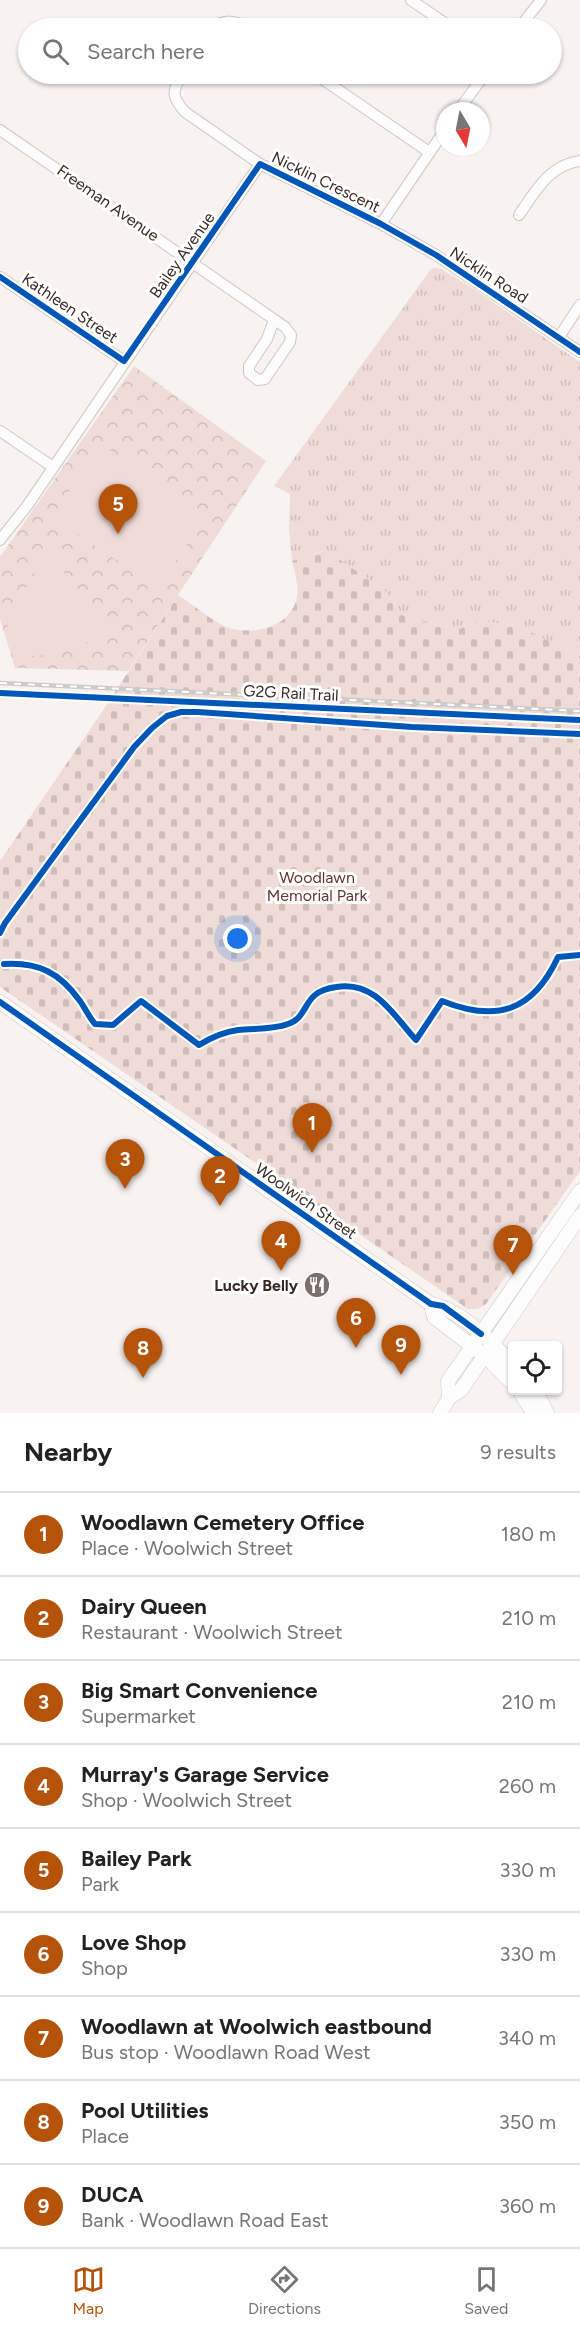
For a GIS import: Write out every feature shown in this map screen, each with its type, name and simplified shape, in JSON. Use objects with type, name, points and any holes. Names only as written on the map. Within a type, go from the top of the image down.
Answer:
[{"type":"main road","name":"Woolwich Street","points":[[0,1002],[431,1304],[443,1306],[481,1334],[508,1359]]},
{"type":"main road","points":[[449,1398],[448,1381],[580,1191]]},
{"type":"main road","points":[[440,1413],[449,1398],[461,1390],[580,1216]]},
{"type":"main road","name":"Woolwich Street","points":[[431,1304],[434,1317],[473,1346],[508,1378]]},
{"type":"main road","points":[[522,1395],[533,1413]]},
{"type":"main road","points":[[537,1395],[547,1413]]},
{"type":"street","points":[[411,0],[437,18]]},
{"type":"street","points":[[527,18],[541,0]]},
{"type":"street","name":"Nicklin Crescent","points":[[176,84],[175,100],[184,112],[260,164],[381,224]]},
{"type":"street","points":[[330,84],[429,152]]},
{"type":"street","points":[[465,102],[478,84]]},
{"type":"street","name":"Freeman Avenue","points":[[0,130],[285,327],[291,335],[290,342],[265,379],[258,380],[249,373],[249,366],[267,339],[274,320]]},
{"type":"street","points":[[381,224],[436,142]]},
{"type":"street","points":[[519,215],[551,173],[569,163],[580,161]]},
{"type":"street","name":"Bailey Avenue","points":[[0,540],[53,467],[260,164]]},
{"type":"street","name":"Nicklin Road","points":[[381,224],[436,255],[580,352]]},
{"type":"street","name":"Kathleen Street","points":[[0,277],[124,361]]},
{"type":"street","points":[[559,337],[580,305]]},
{"type":"street","points":[[0,431],[53,467]]},
{"type":"green space","points":[[431,269],[441,269],[474,289],[580,362],[580,656],[516,625],[478,621],[457,630],[404,616],[384,590],[326,550],[292,561],[289,529],[290,494],[274,486]]},
{"type":"green space","points":[[134,366],[266,461],[128,671],[15,668],[0,619],[0,557]]},
{"type":"green space","points":[[101,444],[207,515],[158,588],[52,517]]},
{"type":"green space","name":"Woodlawn Memorial Park","points":[[326,550],[384,590],[404,616],[457,630],[478,621],[516,625],[580,656],[580,1171],[486,1304],[478,1309],[468,1309],[0,987],[0,861],[108,703],[178,595],[215,621],[230,628],[254,630],[266,628],[277,624],[293,608],[297,588],[292,561]]},
{"type":"green space","points":[[52,554],[66,569],[63,572],[109,625],[88,642],[69,650],[19,658],[3,613],[36,577],[32,571],[39,560]]},
{"type":"railway","points":[[0,683],[580,711]]},
{"type":"cycle path","points":[[0,277],[124,361],[260,164],[381,224],[436,255],[580,352]]},
{"type":"cycle path","name":"G2G Rail Trail","points":[[0,693],[580,720]]},
{"type":"cycle path","points":[[0,933],[134,747],[167,716],[181,712],[198,712],[412,727],[580,734]]},
{"type":"cycle path","points":[[4,964],[38,967],[56,976],[72,991],[95,1024],[113,1025],[141,1001],[199,1045],[227,1032],[288,1024],[301,1015],[317,993],[331,988],[350,986],[373,994],[416,1040],[442,1001],[480,1011],[511,1008],[537,990],[558,957],[580,955]]},
{"type":"cycle path","points":[[0,1002],[431,1304],[443,1306],[481,1334]]},
{"type":"place","name":"Bailey Park","points":[[118,534]]},
{"type":"place","name":"Woodlawn Cemetery Office","points":[[312,1153]]},
{"type":"place","name":"Big Smart Convenience","points":[[125,1189]]},
{"type":"place","name":"Dairy Queen","points":[[220,1206]]},
{"type":"place","name":"Murray's Garage Service","points":[[281,1271]]},
{"type":"place","name":"Woodlawn at Woolwich eastbound","points":[[513,1275]]},
{"type":"place","name":"Lucky Belly","points":[[317,1285]]},
{"type":"place","name":"Love Shop","points":[[356,1348]]},
{"type":"place","name":"DUCA","points":[[401,1375]]},
{"type":"place","name":"Pool Utilities","points":[[143,1378]]}]
